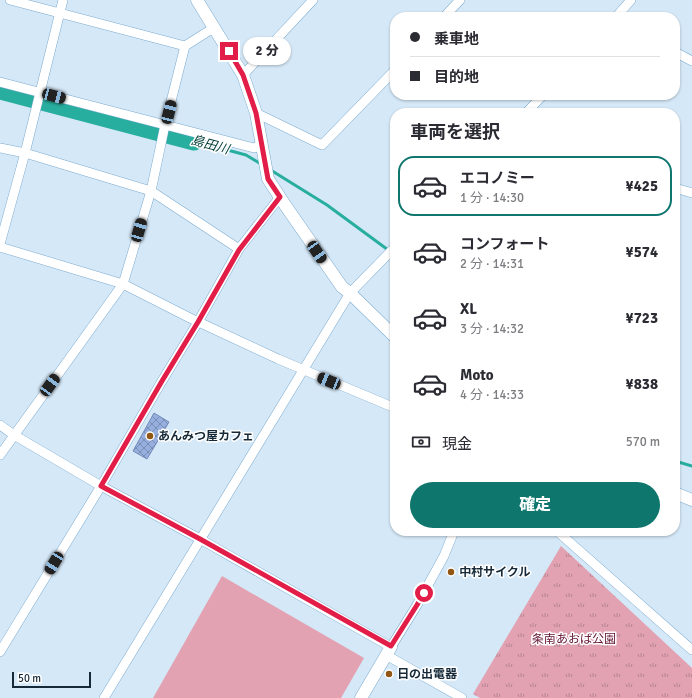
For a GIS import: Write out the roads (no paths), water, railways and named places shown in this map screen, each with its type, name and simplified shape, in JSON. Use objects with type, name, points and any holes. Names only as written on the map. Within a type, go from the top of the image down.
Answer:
[{"type":"street","points":[[10,0],[185,46]]},
{"type":"street","points":[[63,0],[0,246],[123,284],[198,322],[278,359],[390,406]]},
{"type":"street","points":[[197,0],[215,27],[243,75],[256,113],[268,179],[342,287],[390,332]]},
{"type":"street","points":[[243,75],[313,0]]},
{"type":"street","points":[[449,12],[460,0]]},
{"type":"street","points":[[620,12],[631,0]]},
{"type":"street","points":[[0,455],[123,284],[151,191],[165,125],[185,46],[215,27]]},
{"type":"street","points":[[680,55],[692,61]]},
{"type":"street","points":[[256,113],[322,145],[390,75]]},
{"type":"street","points":[[0,82],[254,148],[262,145]]},
{"type":"street","points":[[531,108],[538,100]]},
{"type":"street","points":[[0,148],[25,153],[151,191],[239,250]]},
{"type":"street","points":[[680,189],[692,193]]},
{"type":"street","points":[[0,652],[101,486],[239,250],[280,197]]},
{"type":"street","points":[[104,698],[350,293],[390,252]]},
{"type":"street","points":[[0,425],[14,436],[101,486],[200,539],[388,651],[462,698]]},
{"type":"street","points":[[680,495],[692,500]]},
{"type":"street","points":[[361,698],[438,568],[452,536]]},
{"type":"street","points":[[563,536],[692,650]]},
{"type":"waterway","name":"島田川","points":[[0,90],[194,141]]},
{"type":"waterway","name":"島田川","points":[[194,141],[246,155],[261,164]]},
{"type":"waterway","name":"島田川","points":[[269,169],[327,205],[390,251]]},
{"type":"waterway","name":"島田川","points":[[680,462],[692,466]]},
{"type":"place","name":"あんみつ屋カフェ","points":[[150,436]]},
{"type":"place","name":"中村サイクル","points":[[451,572]]},
{"type":"place","name":"日の出電器","points":[[389,674]]},
{"type":"park label","name":"条南あおば公園","points":[[574,639]]}]
